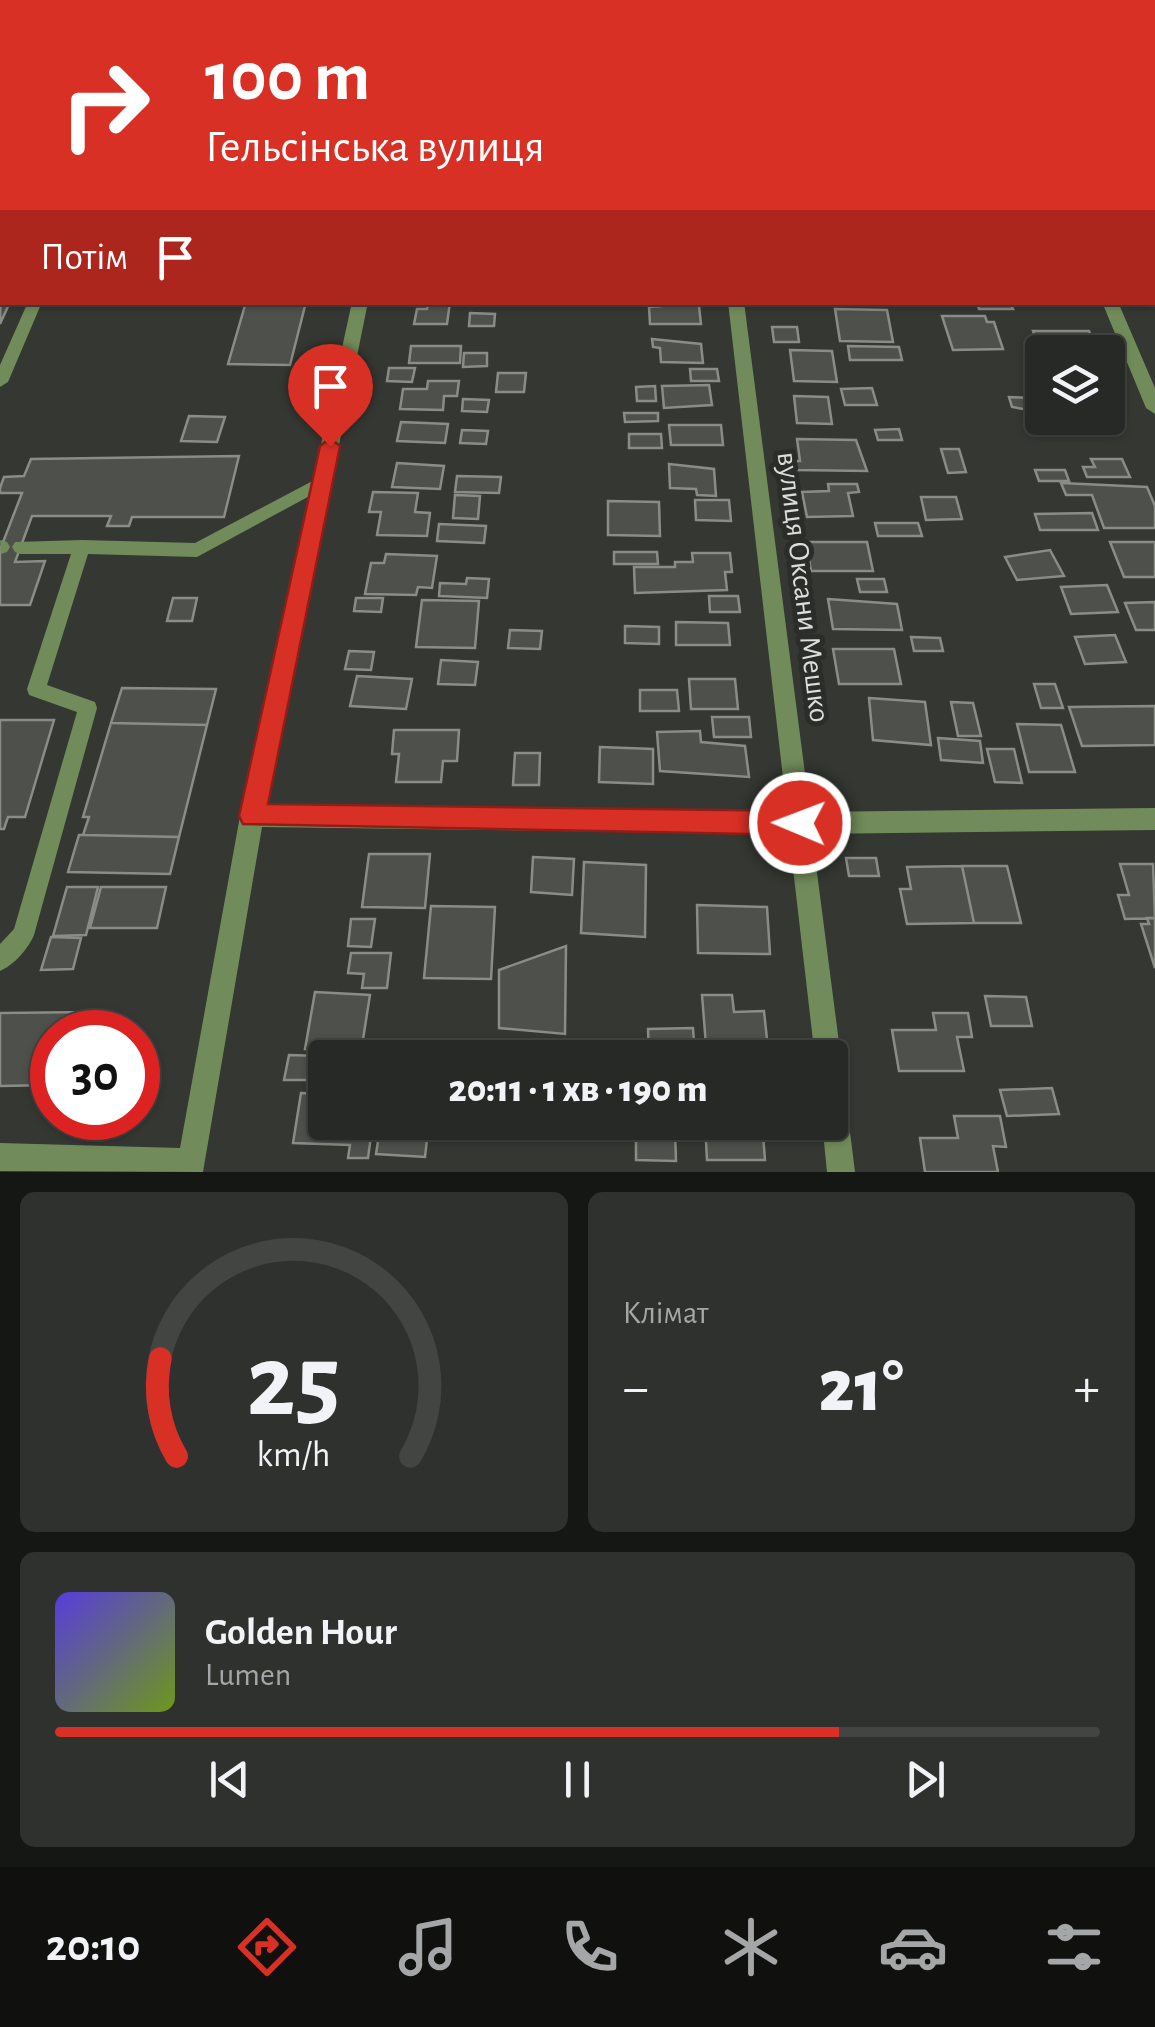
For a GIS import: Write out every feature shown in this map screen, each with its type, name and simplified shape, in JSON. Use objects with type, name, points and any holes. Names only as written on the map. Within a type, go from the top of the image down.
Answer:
[{"type":"street","points":[[0,1157],[190,1167],[252,816],[359,305]]},
{"type":"street","name":"вулиця Оксани Мешко","points":[[736,305],[826,1040]]},
{"type":"street","points":[[1111,305],[1155,408]]},
{"type":"street","points":[[252,816],[800,823],[1155,818]]},
{"type":"street","points":[[838,1140],[842,1172]]},
{"type":"lane","points":[[0,382],[34,305]]},
{"type":"lane","points":[[20,547],[198,550],[322,482]]},
{"type":"lane","points":[[0,960],[22,935],[88,708],[36,689],[82,548]]},
{"type":"building","points":[[0,305],[9,305],[0,324]]},
{"type":"building","points":[[245,305],[305,305],[290,365],[228,364]]},
{"type":"building","points":[[428,305],[450,305],[447,324],[414,324],[417,309],[427,309]]},
{"type":"building","points":[[978,305],[1011,305],[1013,309],[979,309]]},
{"type":"building","points":[[699,306],[701,324],[650,324],[649,307]]},
{"type":"building","points":[[835,309],[887,310],[893,342],[840,341]]},
{"type":"building","points":[[470,313],[495,314],[494,326],[469,326]]},
{"type":"building","points":[[942,316],[985,316],[987,322],[994,322],[1003,349],[953,350]]},
{"type":"building","points":[[772,327],[797,327],[799,342],[774,342]]},
{"type":"building","points":[[1033,331],[1089,331],[1091,335],[1034,335]]},
{"type":"building","points":[[652,339],[701,344],[703,363],[661,362],[660,348],[653,347]]},
{"type":"building","points":[[411,346],[461,346],[460,363],[409,363]]},
{"type":"building","points":[[848,346],[899,347],[902,360],[850,360]]},
{"type":"building","points":[[790,350],[832,351],[837,382],[794,381]]},
{"type":"building","points":[[464,353],[487,353],[487,366],[463,367]]},
{"type":"building","points":[[389,368],[415,368],[412,382],[387,381]]},
{"type":"building","points":[[690,369],[717,369],[719,381],[691,381]]},
{"type":"building","points":[[498,373],[526,373],[524,392],[496,392]]},
{"type":"building","points":[[428,381],[459,381],[457,396],[444,396],[443,410],[400,409],[403,389],[427,389]]},
{"type":"building","points":[[709,385],[712,405],[664,408],[662,386]]},
{"type":"building","points":[[655,386],[656,401],[637,401],[636,387]]},
{"type":"building","points":[[872,388],[877,405],[845,405],[841,389]]},
{"type":"building","points":[[794,396],[828,397],[832,424],[797,423]]},
{"type":"building","points":[[1009,397],[1025,398],[1025,409],[1012,407]]},
{"type":"building","points":[[463,399],[489,400],[487,412],[462,411]]},
{"type":"building","points":[[624,413],[658,413],[658,421],[625,422]]},
{"type":"building","points":[[189,416],[225,417],[217,442],[181,441]]},
{"type":"building","points":[[401,422],[448,424],[445,443],[397,441]]},
{"type":"building","points":[[669,425],[721,425],[723,445],[671,445]]},
{"type":"building","points":[[899,429],[902,440],[878,440],[875,430]]},
{"type":"building","points":[[462,430],[488,431],[486,444],[460,443]]},
{"type":"building","points":[[629,434],[661,434],[662,448],[629,448]]},
{"type":"building","points":[[797,439],[856,440],[867,471],[795,470],[794,461],[800,461]]},
{"type":"building","points":[[941,449],[959,449],[966,472],[948,473]]},
{"type":"building","points":[[239,456],[224,517],[132,517],[129,526],[107,526],[111,516],[32,516],[15,562],[45,561],[30,605],[0,605],[0,550],[22,493],[0,493],[0,488],[4,477],[24,476],[31,459]]},
{"type":"building","points":[[1091,459],[1122,459],[1130,477],[1087,477],[1083,467],[1095,467]]},
{"type":"building","points":[[397,463],[444,466],[440,489],[392,487]]},
{"type":"building","points":[[669,464],[714,469],[716,496],[697,495],[696,489],[670,488]]},
{"type":"building","points":[[1035,470],[1065,470],[1069,481],[1039,481]]},
{"type":"building","points":[[457,476],[501,477],[499,493],[455,492]]},
{"type":"building","points":[[1061,483],[1147,487],[1155,506],[1155,528],[1104,528],[1092,495],[1066,495]]},
{"type":"building","points":[[828,484],[857,484],[859,492],[848,493],[853,516],[807,517],[802,492],[829,491]]},
{"type":"building","points":[[373,492],[418,493],[415,512],[430,513],[427,536],[377,535],[381,512],[369,512]]},
{"type":"building","points":[[455,495],[480,496],[478,519],[453,518]]},
{"type":"building","points":[[921,497],[956,497],[962,519],[926,520]]},
{"type":"building","points":[[695,500],[729,500],[731,521],[696,520]]},
{"type":"building","points":[[608,501],[659,502],[660,536],[608,535]]},
{"type":"building","points":[[1092,513],[1098,530],[1040,530],[1035,514]]},
{"type":"building","points":[[875,523],[918,523],[922,536],[878,536]]},
{"type":"building","points":[[439,524],[486,526],[484,543],[437,541]]},
{"type":"building","points":[[806,542],[867,542],[873,571],[811,571]]},
{"type":"building","points":[[1110,542],[1155,542],[1155,577],[1124,577]]},
{"type":"building","points":[[1050,550],[1064,576],[1017,580],[1005,557]]},
{"type":"building","points":[[614,552],[657,552],[658,564],[614,564]]},
{"type":"building","points":[[692,553],[730,553],[732,572],[725,572],[727,590],[635,593],[634,567],[675,567],[675,562],[693,562]]},
{"type":"building","points":[[386,554],[437,556],[432,588],[418,587],[416,595],[365,594],[371,563],[384,563]]},
{"type":"building","points":[[467,578],[489,579],[487,598],[439,596],[440,583],[466,584]]},
{"type":"building","points":[[857,579],[884,579],[887,592],[860,592]]},
{"type":"building","points":[[1107,585],[1118,612],[1071,614],[1061,587]]},
{"type":"building","points":[[709,596],[738,596],[740,612],[710,612]]},
{"type":"building","points":[[173,598],[197,598],[192,621],[167,621]]},
{"type":"building","points":[[356,598],[383,598],[381,612],[354,611]]},
{"type":"building","points":[[828,599],[897,604],[902,630],[833,629]]},
{"type":"building","points":[[422,600],[479,601],[475,648],[416,647]]},
{"type":"building","points":[[1155,602],[1155,630],[1136,630],[1125,603]]},
{"type":"building","points":[[676,622],[728,623],[730,645],[676,645]]},
{"type":"building","points":[[625,626],[659,627],[659,644],[625,643]]},
{"type":"building","points":[[510,630],[542,631],[540,649],[508,648]]},
{"type":"building","points":[[1115,635],[1126,662],[1085,664],[1075,637]]},
{"type":"building","points":[[911,637],[940,638],[943,651],[914,651]]},
{"type":"building","points":[[833,649],[894,649],[901,684],[839,684]]},
{"type":"building","points":[[349,651],[374,652],[371,670],[345,669]]},
{"type":"building","points":[[441,660],[478,662],[475,685],[438,684]]},
{"type":"building","points":[[357,676],[412,679],[406,709],[350,706]]},
{"type":"building","points":[[689,679],[735,679],[738,709],[691,709]]},
{"type":"building","points":[[1034,684],[1055,684],[1063,708],[1041,708]]},
{"type":"building","points":[[122,688],[216,689],[207,725],[111,723]]},
{"type":"building","points":[[640,690],[677,690],[679,711],[640,711]]},
{"type":"building","points":[[869,698],[925,702],[931,745],[873,740]]},
{"type":"building","points":[[951,702],[973,703],[981,736],[958,736]]},
{"type":"building","points":[[1155,706],[1155,745],[1082,746],[1069,707]]},
{"type":"building","points":[[712,717],[749,717],[751,737],[714,737]]},
{"type":"building","points":[[0,720],[54,720],[25,817],[8,817],[4,829],[0,829]]},
{"type":"building","points":[[111,723],[207,725],[179,837],[83,835],[89,817],[83,817]]},
{"type":"building","points":[[1017,724],[1061,725],[1075,772],[1029,772]]},
{"type":"building","points":[[394,730],[459,730],[457,761],[443,761],[441,782],[396,782],[399,754],[392,754]]},
{"type":"building","points":[[700,731],[701,742],[745,746],[749,777],[660,771],[657,732]]},
{"type":"building","points":[[938,738],[980,741],[983,763],[941,760]]},
{"type":"building","points":[[600,747],[653,749],[653,784],[599,782]]},
{"type":"building","points":[[987,749],[1014,749],[1022,783],[995,782]]},
{"type":"building","points":[[515,753],[540,753],[539,785],[513,785]]},
{"type":"building","points":[[79,835],[179,837],[170,874],[68,872]]},
{"type":"building","points":[[369,854],[430,854],[425,908],[362,907]]},
{"type":"building","points":[[533,857],[574,859],[572,895],[531,892]]},
{"type":"building","points":[[846,858],[876,858],[879,876],[849,876]]},
{"type":"building","points":[[584,862],[646,865],[645,937],[581,933]]},
{"type":"building","points":[[1120,864],[1153,864],[1155,918],[1125,919],[1118,895],[1129,895]]},
{"type":"building","points":[[962,866],[974,923],[907,924],[900,889],[911,889],[907,867]]},
{"type":"building","points":[[962,866],[1007,866],[1021,923],[974,923]]},
{"type":"building","points":[[67,887],[98,887],[86,935],[53,936]]},
{"type":"building","points":[[101,887],[166,887],[157,928],[90,928]]},
{"type":"building","points":[[697,905],[767,907],[770,954],[698,953]]},
{"type":"building","points":[[431,906],[495,907],[491,979],[424,978]]},
{"type":"building","points":[[1147,918],[1155,918],[1155,968],[1141,924],[1149,924]]},
{"type":"building","points":[[351,919],[375,919],[371,947],[348,946]]},
{"type":"building","points":[[51,937],[81,938],[73,969],[41,970]]},
{"type":"building","points":[[566,946],[565,1034],[499,1028],[499,970]]},
{"type":"building","points":[[351,953],[391,953],[387,988],[362,988],[364,974],[348,973]]},
{"type":"building","points":[[315,992],[370,995],[363,1040],[308,1040],[305,1049]]},
{"type":"building","points":[[702,995],[732,995],[734,1012],[764,1011],[767,1040],[706,1040]]},
{"type":"building","points":[[985,996],[1026,997],[1032,1026],[991,1026]]},
{"type":"building","points":[[0,1013],[30,1013],[30,1085],[0,1086]]},
{"type":"building","points":[[933,1013],[968,1013],[972,1037],[957,1037],[964,1071],[899,1071],[892,1030],[936,1030]]},
{"type":"building","points":[[693,1028],[694,1040],[648,1040],[648,1029]]},
{"type":"building","points":[[289,1055],[308,1056],[308,1080],[284,1080]]},
{"type":"building","points":[[1052,1088],[1059,1114],[1007,1116],[1000,1090]]},
{"type":"building","points":[[301,1093],[308,1093],[308,1140],[370,1140],[368,1158],[348,1158],[350,1145],[293,1143]]},
{"type":"building","points":[[954,1116],[1000,1116],[1006,1147],[993,1146],[998,1172],[925,1172],[920,1138],[958,1138]]},
{"type":"building","points":[[378,1140],[427,1140],[425,1157],[376,1154]]},
{"type":"building","points":[[636,1140],[675,1140],[676,1161],[636,1160]]},
{"type":"building","points":[[706,1140],[763,1140],[765,1160],[707,1160]]},
{"type":"route","points":[[330,446],[252,816],[800,823]]}]
